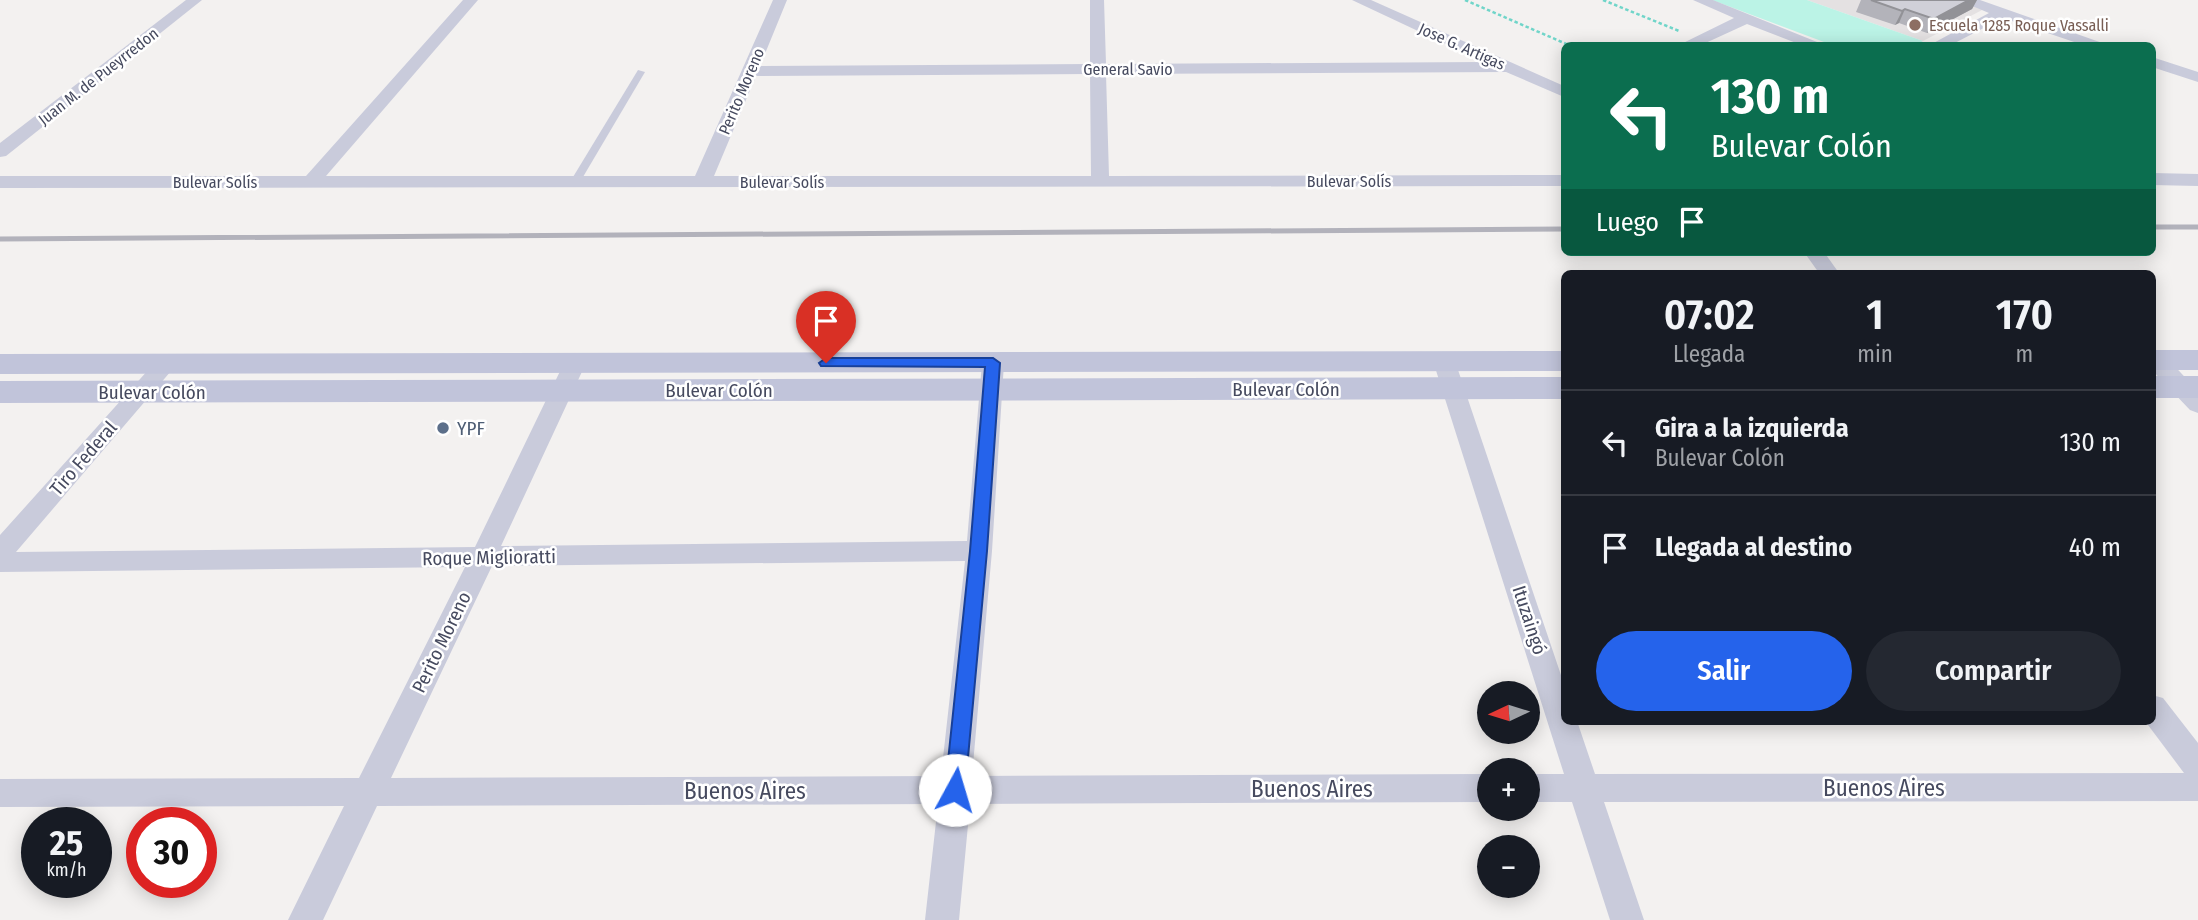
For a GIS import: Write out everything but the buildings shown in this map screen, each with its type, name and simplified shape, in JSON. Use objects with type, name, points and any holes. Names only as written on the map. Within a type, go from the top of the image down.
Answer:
[{"type":"main road","name":"Bulevar Colón","points":[[0,364],[166,364],[416,377],[568,377],[1449,374],[1561,361]]},
{"type":"main road","name":"Bulevar Colón","points":[[1449,374],[1561,388]]},
{"type":"main road","name":"Bulevar Colón","points":[[0,392],[140,392],[416,377]]},
{"type":"street","name":"Juan M. de Pueyrredon","points":[[0,152],[195,0]]},
{"type":"street","points":[[311,182],[471,0]]},
{"type":"street","name":"Perito Moreno","points":[[702,182],[779,0]]},
{"type":"street","points":[[1097,0],[1100,181]]},
{"type":"street","name":"Jose G. Artigas","points":[[1359,0],[1561,91]]},
{"type":"street","points":[[1700,0],[1809,42]]},
{"type":"street","points":[[1965,0],[2091,42]]},
{"type":"street","points":[[1944,42],[2003,12]]},
{"type":"street","points":[[1692,42],[1747,18]]},
{"type":"street","points":[[2156,63],[2198,77]]},
{"type":"street","name":"General Savio","points":[[749,71],[1508,67]]},
{"type":"street","points":[[0,131],[25,132]]},
{"type":"street","points":[[2156,178],[2198,180]]},
{"type":"street","name":"Bulevar Solís","points":[[0,182],[1561,181]]},
{"type":"street","name":"Tiro Federal","points":[[0,552],[166,364]]},
{"type":"street","name":"Ituzaingó","points":[[1449,374],[1561,717]]},
{"type":"street","points":[[942,920],[979,551],[992,376]]},
{"type":"street","name":"Perito Moreno","points":[[305,920],[568,377]]},
{"type":"street","name":"Roque Miglioratti","points":[[0,562],[979,551]]},
{"type":"street","points":[[2156,712],[2198,767]]},
{"type":"street","name":"Ituzaingó","points":[[1563,725],[1627,920]]},
{"type":"street","name":"Buenos Aires","points":[[1540,788],[2198,787]]},
{"type":"street","name":"Buenos Aires","points":[[0,793],[1477,788]]},
{"type":"lane","points":[[575,182],[641,72]]},
{"type":"path","points":[[1465,0],[1562,42]]},
{"type":"path","points":[[1603,0],[1692,42]]},
{"type":"shaded area","name":"Escuela 1285 Roque Vassalli","points":[[1807,0],[1958,0],[1984,9],[1923,41]]},
{"type":"green space","points":[[1712,0],[1807,0],[1923,41],[1824,42]]},
{"type":"railway","points":[[2156,227],[2198,227]]},
{"type":"railway","points":[[0,239],[1561,229]]},
{"type":"place","name":"Escuela 1285 Roque Vassalli","points":[[1915,25]]},
{"type":"place","name":"YPF","points":[[443,428]]},
{"type":"route","points":[[826,363],[993,363],[979,551],[955,790]]}]
